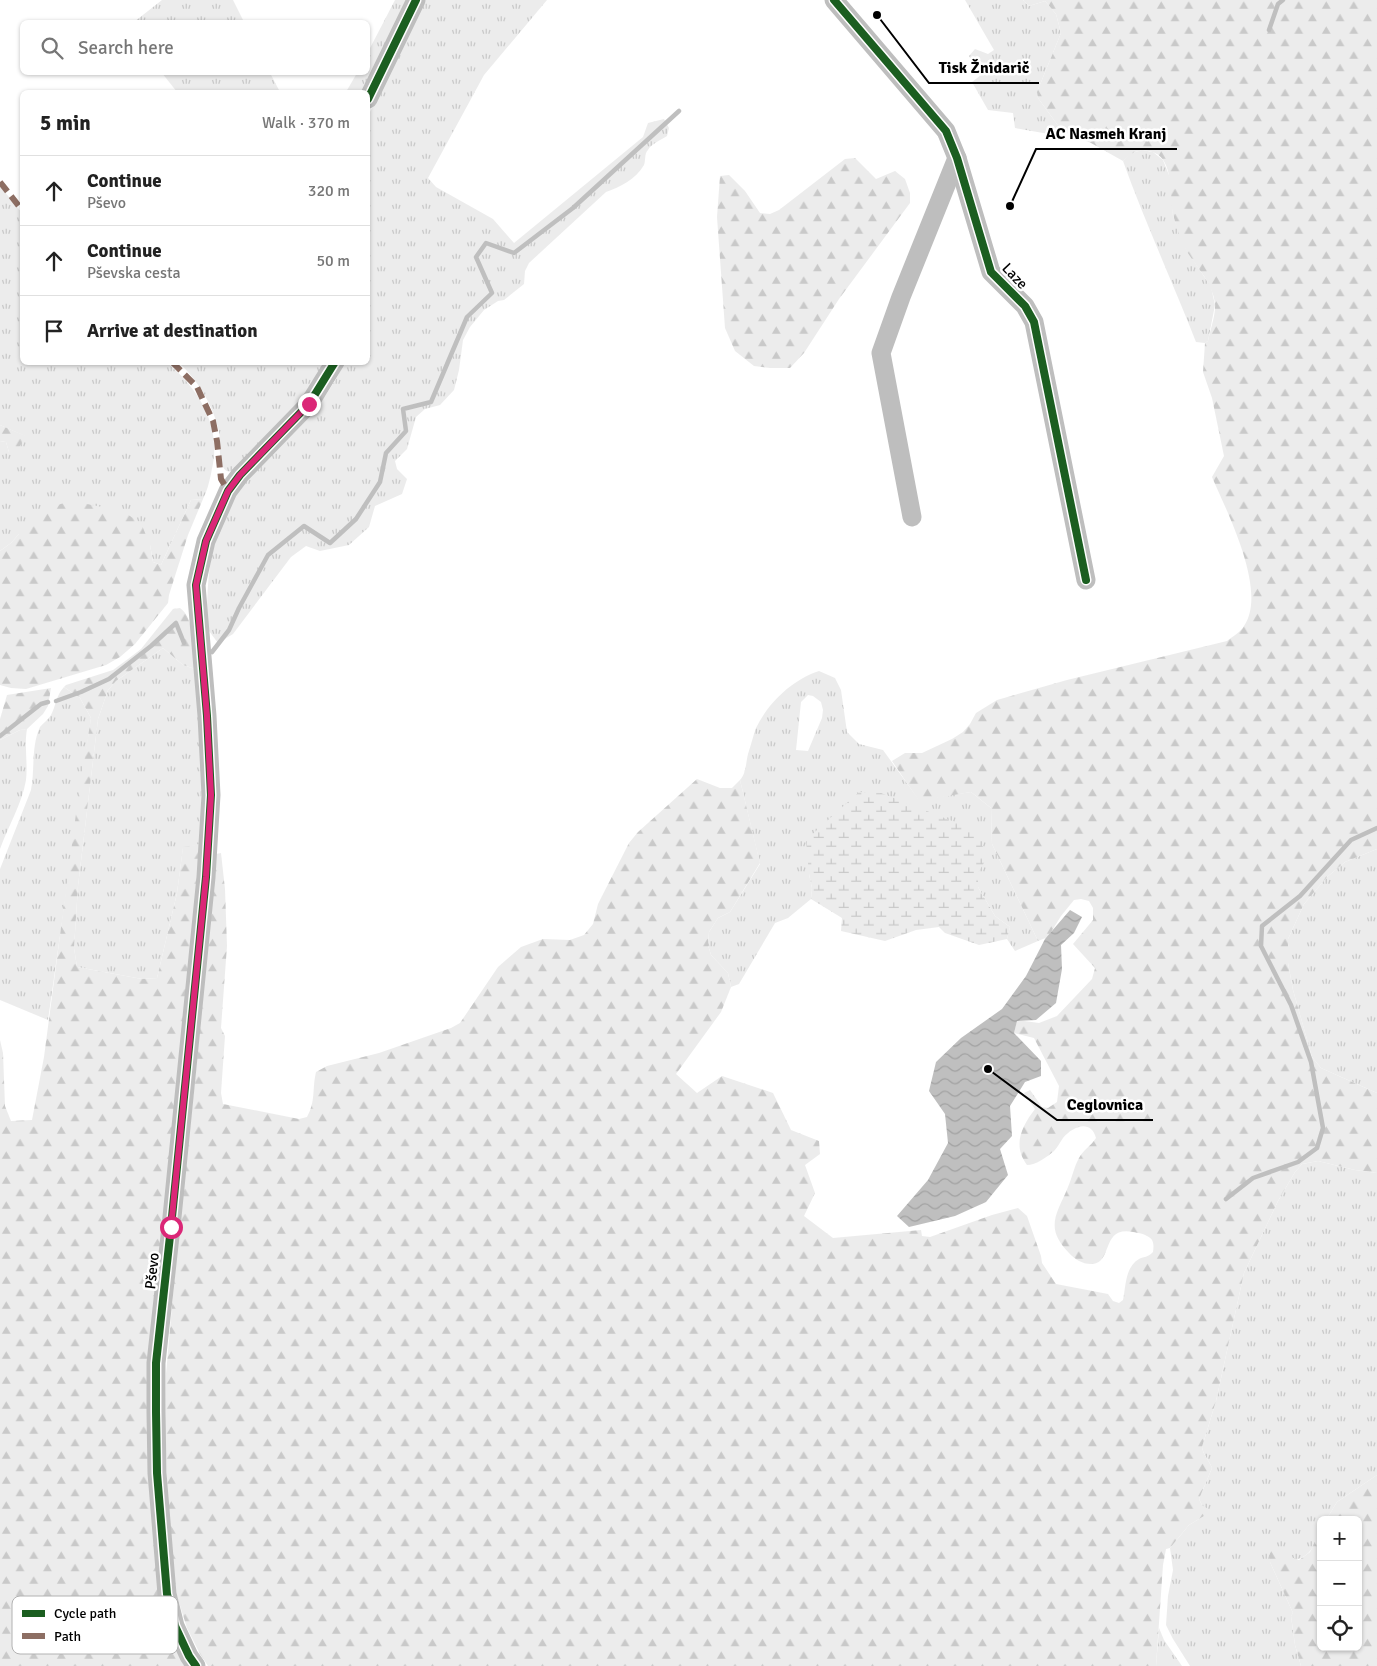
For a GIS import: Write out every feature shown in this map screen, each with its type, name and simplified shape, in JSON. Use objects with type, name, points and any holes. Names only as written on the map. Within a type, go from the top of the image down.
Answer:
[{"type":"street","points":[[370,96],[416,0]]},
{"type":"street","name":"Laze","points":[[834,0],[946,131],[957,158],[991,272],[1025,306],[1034,322],[1086,580]]},
{"type":"street","points":[[912,517],[881,354],[901,297],[957,158]]},
{"type":"street","name":"Pševo","points":[[168,1596],[157,1473],[156,1363],[206,877],[211,795],[207,716],[196,585],[206,541],[228,491],[240,475],[309,404],[333,365]]},
{"type":"street","name":"Pševo","points":[[178,1632],[196,1666]]},
{"type":"green space","points":[[162,0],[233,0],[243,20],[137,20]]},
{"type":"green space","points":[[395,0],[410,0],[363,90],[347,90],[356,75],[370,75],[370,48]]},
{"type":"green space","points":[[425,0],[547,0],[484,75],[428,178],[436,187],[493,219],[514,243],[643,137],[648,123],[664,119],[669,128],[667,136],[649,148],[644,165],[637,174],[622,185],[606,192],[529,263],[525,271],[524,284],[504,300],[498,301],[484,310],[470,327],[463,340],[454,390],[440,405],[425,409],[416,417],[407,449],[395,461],[397,469],[407,479],[402,494],[375,506],[369,527],[349,545],[320,551],[306,546],[291,557],[233,634],[218,643],[207,626],[207,597],[210,569],[219,528],[235,494],[322,400],[334,383],[343,365],[370,365],[370,112]]},
{"type":"green space","points":[[965,0],[1023,0],[1029,6],[1045,1],[1056,14],[1061,33],[1037,92],[1038,98],[1062,131],[1049,134],[1015,128],[1013,113],[988,110],[972,82],[981,75],[969,56],[975,49],[988,54],[994,50]]},
{"type":"green space","points":[[1023,0],[1377,0],[1377,849],[1345,862],[1327,877],[1304,904],[1288,939],[1288,963],[1293,990],[1312,1057],[1321,1068],[1377,1093],[1377,1173],[1318,1161],[1302,1164],[1295,1172],[1278,1201],[1244,1273],[1216,1401],[1202,1447],[1212,1468],[1199,1499],[1202,1505],[1208,1509],[1204,1516],[1189,1525],[1170,1548],[1166,1549],[1163,1565],[1156,1666],[208,1666],[187,1628],[176,1593],[169,1530],[165,1428],[166,1374],[216,854],[221,853],[225,889],[227,946],[221,1028],[225,1036],[221,1093],[223,1104],[299,1119],[307,1117],[310,1111],[316,1072],[327,1066],[379,1053],[451,1028],[460,1023],[498,967],[521,947],[543,939],[570,940],[584,935],[593,924],[598,904],[629,843],[638,832],[697,779],[720,788],[732,788],[740,780],[760,863],[730,912],[718,918],[709,932],[708,945],[711,955],[728,973],[731,987],[721,1012],[676,1074],[697,1093],[722,1076],[773,1093],[791,1130],[819,1141],[820,1154],[805,1165],[815,1193],[804,1216],[833,1238],[921,1230],[922,1236],[930,1237],[1018,1208],[1027,1216],[1042,1263],[1056,1284],[1108,1294],[1113,1301],[1119,1303],[1123,1300],[1127,1277],[1134,1262],[1153,1252],[1153,1243],[1149,1237],[1133,1232],[1116,1234],[1103,1257],[1099,1262],[1093,1264],[1086,1264],[1080,1261],[1071,1255],[1061,1244],[1055,1228],[1055,1220],[1081,1155],[1096,1138],[1090,1128],[1081,1126],[1072,1130],[1063,1138],[1054,1151],[1034,1164],[1027,1165],[1020,1150],[1023,1129],[1035,1109],[1024,1093],[1030,1090],[1042,1107],[1048,1108],[1057,1102],[1059,1086],[1034,1038],[1014,1033],[1017,1020],[1039,1023],[1057,1016],[1092,979],[1095,968],[1073,944],[1093,920],[1093,908],[1089,901],[1074,900],[1048,937],[1038,941],[992,844],[991,808],[971,792],[919,801],[892,761],[905,753],[922,753],[952,739],[963,732],[976,713],[997,700],[1067,680],[1227,641],[1243,628],[1250,611],[1251,593],[1243,552],[1212,477],[1224,456],[1212,398],[1203,372],[1205,343],[1208,341],[1214,317],[1215,303],[1211,288],[1186,250],[1179,234],[1172,210],[1168,170],[1164,161],[1158,155],[1149,151],[1134,152],[1123,161],[1091,143],[1062,131],[1038,98],[1037,92],[1061,33],[1056,14],[1045,1],[1029,6]]},
{"type":"green space","points":[[164,75],[271,75],[279,90],[175,90]]},
{"type":"green space","points":[[1142,150],[1153,152],[1163,160],[1171,180],[1173,216],[1186,249],[1211,287],[1215,305],[1208,341],[1205,343],[1196,342],[1123,161],[1129,154]]},
{"type":"green space","points":[[855,158],[876,179],[895,171],[905,179],[910,193],[910,203],[839,299],[804,353],[790,368],[754,366],[735,351],[725,328],[717,217],[720,176],[729,175],[745,191],[760,213],[770,214],[779,210],[845,159]]},
{"type":"green space","points":[[0,186],[20,211],[20,365],[170,365],[195,392],[208,415],[214,441],[214,455],[208,487],[203,499],[191,500],[161,565],[153,562],[150,545],[19,534],[0,551],[0,441],[6,442],[9,452],[25,436],[0,425]]},
{"type":"green space","points":[[181,365],[324,365],[301,402],[230,472],[225,470],[221,463],[219,432],[213,413],[199,386]]},
{"type":"green space","points":[[0,425],[26,436],[15,454],[9,452],[6,442],[0,441]]},
{"type":"green space","points":[[203,499],[188,535],[168,603],[135,644],[120,657],[106,665],[26,689],[0,685],[0,551],[57,505],[72,501],[122,511],[141,523],[150,545],[153,562],[161,565],[191,500]]},
{"type":"green space","points":[[180,608],[185,613],[191,627],[195,669],[183,665],[163,648],[116,681],[108,690],[98,719],[78,886],[74,948],[77,967],[142,979],[157,978],[177,893],[183,847],[201,844],[150,1453],[174,1596],[12,1596],[12,1654],[178,1654],[178,1619],[186,1666],[0,1666],[0,1040],[3,1053],[5,1106],[11,1121],[32,1120],[44,1057],[77,806],[91,718],[80,698],[64,687],[113,670],[141,649],[173,609]]},
{"type":"green space","points":[[163,648],[183,665],[195,669],[202,761],[201,844],[183,848],[177,893],[157,978],[142,979],[77,967],[74,948],[78,886],[98,719],[108,690],[116,681]]},
{"type":"green space","points":[[819,671],[835,678],[841,690],[847,732],[859,744],[883,750],[919,800],[971,792],[991,808],[992,844],[1038,941],[1015,951],[1007,939],[1010,927],[995,916],[978,887],[978,873],[809,874],[812,888],[811,899],[788,918],[775,923],[739,984],[731,987],[728,973],[711,955],[708,945],[709,932],[718,918],[730,912],[760,864],[740,780],[745,771],[748,754],[761,718],[782,693],[809,675]],"holes":[[[808,695],[821,702],[822,718],[808,751],[796,750],[801,702]]]},
{"type":"green space","points":[[64,687],[80,698],[91,718],[48,1020],[0,1000],[0,869],[31,790],[37,734],[40,727],[51,715],[59,693]]},
{"type":"green space","points":[[51,688],[48,706],[43,714],[27,729],[20,730],[0,740],[0,719],[7,695]]},
{"type":"green space","points":[[27,729],[26,780],[24,789],[0,849],[0,740],[20,730]]},
{"type":"green space","points":[[859,792],[881,793],[970,828],[983,847],[985,861],[978,873],[978,887],[995,916],[1010,927],[1007,939],[979,945],[945,933],[939,927],[916,930],[885,941],[841,931],[842,918],[811,899],[812,888],[806,840]]},
{"type":"green space","points":[[1377,849],[1377,1093],[1321,1068],[1312,1057],[1293,990],[1288,963],[1288,939],[1304,904],[1327,877],[1345,862]]},
{"type":"green space","points":[[1318,1161],[1377,1173],[1377,1475],[1337,1502],[1328,1516],[1317,1516],[1317,1539],[1307,1555],[1296,1560],[1270,1562],[1293,1613],[1291,1616],[1295,1645],[1301,1666],[1190,1666],[1166,1625],[1168,1596],[1173,1570],[1170,1548],[1189,1525],[1204,1516],[1199,1499],[1212,1468],[1202,1447],[1216,1401],[1244,1273],[1278,1201],[1295,1172],[1302,1164]]},
{"type":"green space","points":[[1377,1475],[1377,1666],[1301,1666],[1295,1645],[1291,1616],[1293,1613],[1270,1562],[1271,1550],[1299,1560],[1310,1552],[1317,1538],[1317,1651],[1362,1651],[1362,1516],[1328,1516],[1337,1502]]},
{"type":"green space","points":[[1159,1628],[1164,1640],[1182,1666],[1156,1666]]},
{"type":"water","points":[[1070,910],[1082,917],[1074,933],[1061,945],[1062,969],[1056,1003],[1036,1020],[1017,1021],[1014,1033],[1041,1061],[1041,1076],[1025,1082],[1010,1106],[1012,1136],[1000,1149],[1008,1175],[986,1202],[955,1216],[909,1227],[897,1216],[928,1180],[948,1143],[945,1114],[929,1091],[936,1062],[961,1038],[1002,1009],[1026,976],[1045,939]]},
{"type":"waterway","points":[[1269,30],[1278,4],[1283,0]]},
{"type":"waterway","points":[[212,652],[229,630],[268,555],[304,526],[330,543],[356,519],[380,482],[386,453],[406,431],[403,409],[431,402],[467,317],[492,293],[476,257],[486,243],[514,253],[573,208],[679,111]]},
{"type":"waterway","points":[[56,701],[109,679],[151,646],[176,623],[184,643]]},
{"type":"waterway","points":[[0,736],[41,704],[48,702]]},
{"type":"waterway","points":[[1226,1199],[1253,1178],[1298,1162],[1317,1148],[1323,1128],[1311,1062],[1291,1005],[1261,946],[1262,926],[1300,896],[1351,840],[1377,828]]},
{"type":"marked path","points":[[0,182],[20,207]]},
{"type":"marked path","points":[[175,365],[197,387],[213,421],[221,479],[228,491]]},
{"type":"cycle path","points":[[370,95],[416,0]]},
{"type":"cycle path","points":[[834,0],[946,131],[957,158],[991,272],[1025,306],[1034,322],[1086,580]]},
{"type":"cycle path","points":[[168,1596],[157,1473],[156,1363],[206,877],[211,795],[207,716],[196,585],[206,541],[228,491],[240,475],[309,404],[333,365]]},
{"type":"cycle path","points":[[178,1632],[196,1666]]},
{"type":"place","name":"Tisk Žnidarič","points":[[877,15]]},
{"type":"place","name":"AC Nasmeh Kranj","points":[[1010,206]]},
{"type":"place","name":"Ceglovnica","points":[[988,1069]]},
{"type":"route","points":[[171,1227],[206,877],[211,795],[207,716],[196,585],[206,541],[228,491],[240,475],[309,404]]}]
